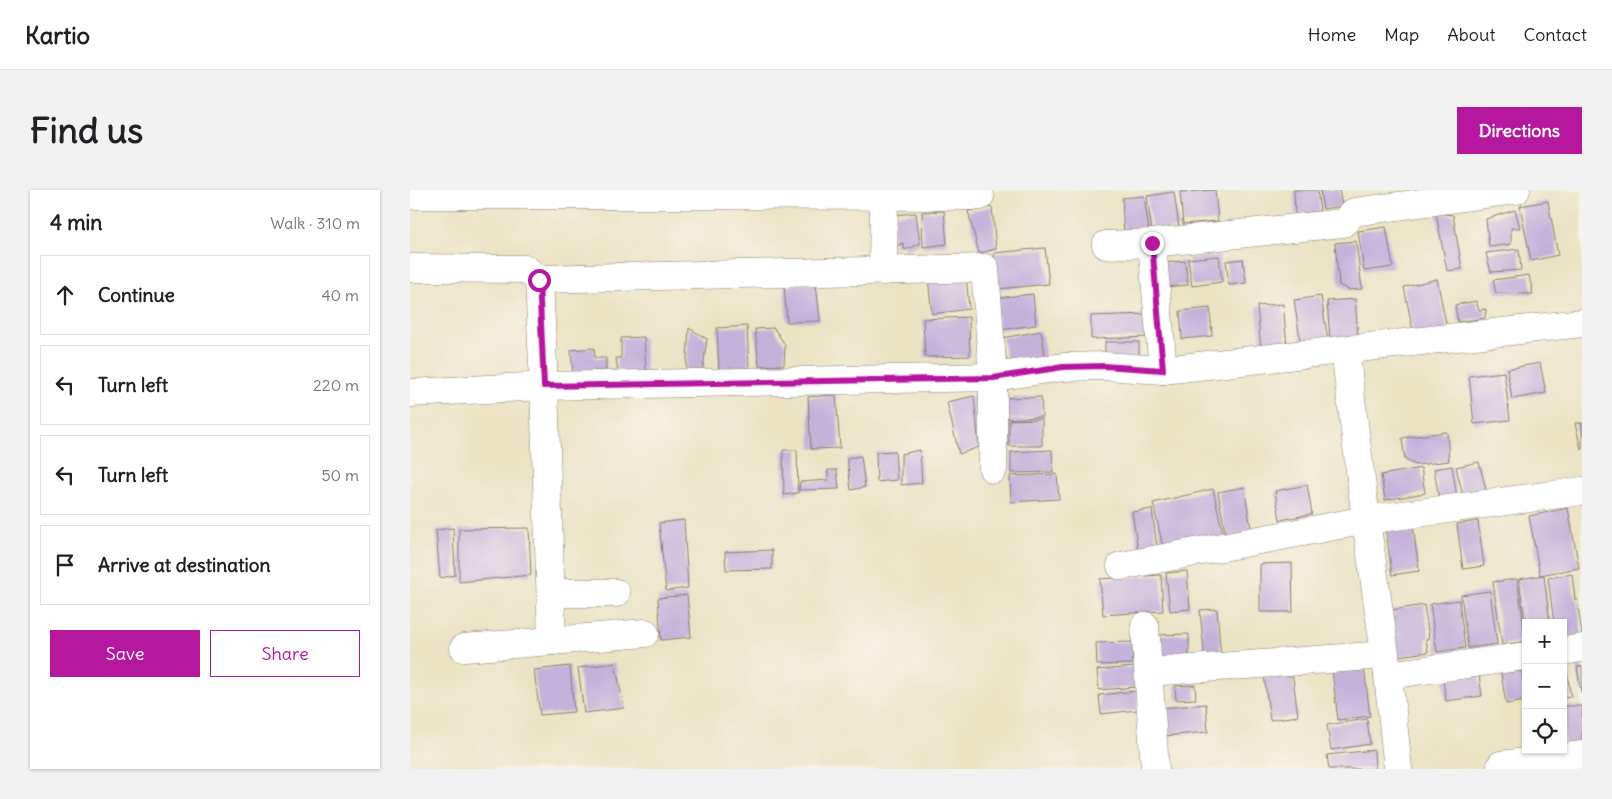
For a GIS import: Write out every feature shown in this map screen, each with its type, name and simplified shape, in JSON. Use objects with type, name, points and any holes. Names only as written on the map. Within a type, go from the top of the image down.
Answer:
[{"type":"street","points":[[1106,245],[1152,243],[1343,223],[1354,212],[1516,190]]},
{"type":"street","points":[[410,195],[460,192],[980,196]]},
{"type":"street","points":[[883,270],[884,196]]},
{"type":"street","points":[[1152,243],[1163,370]]},
{"type":"street","points":[[410,268],[525,270],[539,280],[985,268],[993,378],[993,469]]},
{"type":"street","points":[[539,280],[552,641]]},
{"type":"street","points":[[410,392],[544,386],[993,378],[1063,367],[1104,366],[1163,370],[1582,323]]},
{"type":"street","points":[[1345,350],[1366,520],[1387,665],[1398,769]]},
{"type":"street","points":[[1121,566],[1366,520],[1582,492]]},
{"type":"street","points":[[551,593],[616,592]]},
{"type":"street","points":[[1145,626],[1155,769]]},
{"type":"street","points":[[464,648],[644,633]]},
{"type":"street","points":[[1567,650],[1582,648]]},
{"type":"street","points":[[1149,672],[1387,665],[1522,656]]},
{"type":"street","points":[[1501,765],[1582,755]]},
{"type":"building","points":[[1215,190],[1218,221],[1183,224],[1180,192]]},
{"type":"building","points":[[1294,190],[1317,190],[1320,211],[1295,214]]},
{"type":"building","points":[[1320,190],[1339,190],[1342,206],[1323,209]]},
{"type":"building","points":[[1174,192],[1179,228],[1152,232],[1147,196]]},
{"type":"building","points":[[1144,196],[1150,237],[1124,238],[1122,198]]},
{"type":"building","points":[[1548,201],[1558,255],[1531,261],[1520,206]]},
{"type":"building","points":[[992,207],[996,249],[979,253],[968,211]]},
{"type":"building","points":[[1515,210],[1520,228],[1511,228],[1511,244],[1489,247],[1486,219]]},
{"type":"building","points":[[944,211],[947,244],[923,247],[922,212]]},
{"type":"building","points":[[916,213],[920,244],[905,250],[903,243],[894,247],[892,215]]},
{"type":"building","points":[[1436,213],[1453,215],[1462,269],[1447,271]]},
{"type":"building","points":[[1386,227],[1393,267],[1364,271],[1358,231]]},
{"type":"building","points":[[1356,241],[1362,289],[1349,290],[1339,285],[1335,243]]},
{"type":"building","points":[[1045,248],[1049,284],[998,289],[994,253]]},
{"type":"building","points":[[1519,249],[1521,270],[1491,272],[1486,253]]},
{"type":"building","points":[[1219,256],[1222,282],[1192,286],[1188,259]]},
{"type":"building","points":[[1243,259],[1246,283],[1229,285],[1226,261]]},
{"type":"building","points":[[1185,261],[1188,285],[1163,287],[1161,263]]},
{"type":"building","points":[[966,274],[969,309],[932,314],[928,278]]},
{"type":"building","points":[[1529,275],[1533,294],[1496,293],[1493,280]]},
{"type":"building","points":[[1437,279],[1448,333],[1415,341],[1404,287]]},
{"type":"building","points":[[816,283],[820,321],[787,322],[784,286]]},
{"type":"building","points":[[1033,294],[1036,325],[999,330],[995,298]]},
{"type":"building","points":[[1321,296],[1329,348],[1302,352],[1294,300]]},
{"type":"building","points":[[1355,299],[1358,337],[1330,339],[1327,301]]},
{"type":"building","points":[[1476,301],[1479,310],[1486,309],[1485,318],[1458,322],[1455,305]]},
{"type":"building","points":[[1283,304],[1287,346],[1261,349],[1257,306]]},
{"type":"building","points":[[1210,308],[1212,336],[1182,339],[1180,311]]},
{"type":"building","points":[[1149,314],[1152,337],[1091,339],[1091,316]]},
{"type":"building","points":[[969,317],[970,356],[925,357],[923,319]]},
{"type":"building","points":[[747,326],[749,368],[719,370],[717,328]]},
{"type":"building","points":[[689,328],[707,339],[703,368],[686,371]]},
{"type":"building","points":[[774,328],[785,345],[784,365],[759,366],[755,329]]},
{"type":"building","points":[[1041,331],[1046,360],[1008,367],[1002,338]]},
{"type":"building","points":[[644,337],[646,372],[618,373],[616,358],[621,358],[621,338]]},
{"type":"building","points":[[1105,342],[1139,342],[1139,361],[1105,361]]},
{"type":"building","points":[[594,348],[595,358],[606,358],[606,370],[573,373],[571,350]]},
{"type":"building","points":[[1540,363],[1546,393],[1512,399],[1507,369]]},
{"type":"building","points":[[1504,372],[1510,420],[1474,424],[1469,376]]},
{"type":"building","points":[[836,395],[840,448],[811,449],[808,397]]},
{"type":"building","points":[[974,396],[979,447],[959,454],[947,402]]},
{"type":"building","points":[[1041,397],[1042,417],[1002,419],[1001,398]]},
{"type":"building","points":[[1042,419],[1042,446],[1009,446],[1009,420]]},
{"type":"building","points":[[1575,423],[1582,423],[1582,449],[1581,449]]},
{"type":"building","points":[[1447,432],[1449,461],[1416,465],[1405,460],[1402,438]]},
{"type":"building","points":[[783,450],[797,450],[798,493],[784,495]]},
{"type":"building","points":[[920,450],[922,483],[901,485],[901,454]]},
{"type":"building","points":[[1052,450],[1053,472],[1011,473],[1011,452]]},
{"type":"building","points":[[895,451],[897,480],[877,482],[876,452]]},
{"type":"building","points":[[861,456],[865,487],[851,490],[847,458]]},
{"type":"building","points":[[1479,462],[1486,490],[1463,496],[1456,467]]},
{"type":"building","points":[[1452,466],[1457,497],[1439,499],[1434,469]]},
{"type":"building","points":[[1421,468],[1425,493],[1385,500],[1381,475]]},
{"type":"building","points":[[828,470],[837,470],[839,489],[799,490],[800,482],[828,480]]},
{"type":"building","points":[[1057,474],[1059,499],[1011,502],[1010,476]]},
{"type":"building","points":[[1307,485],[1312,514],[1280,520],[1275,491]]},
{"type":"building","points":[[1244,487],[1252,534],[1226,539],[1218,492]]},
{"type":"building","points":[[1213,489],[1224,538],[1164,552],[1153,503]]},
{"type":"building","points":[[1568,508],[1579,568],[1540,575],[1529,516]]},
{"type":"building","points":[[1152,509],[1157,548],[1138,551],[1132,512]]},
{"type":"building","points":[[684,520],[688,588],[666,591],[659,523]]},
{"type":"building","points":[[1478,521],[1484,566],[1463,569],[1457,524]]},
{"type":"building","points":[[1413,526],[1419,571],[1392,575],[1386,530]]},
{"type":"building","points":[[453,528],[455,575],[440,578],[436,530]]},
{"type":"building","points":[[529,528],[531,575],[459,582],[459,529]]},
{"type":"building","points":[[772,550],[772,569],[726,570],[725,552]]},
{"type":"building","points":[[1292,563],[1293,612],[1260,612],[1260,564]]},
{"type":"building","points":[[1187,571],[1190,609],[1170,611],[1166,573]]},
{"type":"building","points":[[1572,574],[1582,635],[1567,637],[1567,619],[1553,619],[1548,578]]},
{"type":"building","points":[[1161,575],[1163,611],[1103,615],[1100,579]]},
{"type":"building","points":[[1544,575],[1550,619],[1524,619],[1519,579]]},
{"type":"building","points":[[1517,579],[1523,619],[1522,642],[1502,645],[1493,582]]},
{"type":"building","points":[[1490,591],[1497,644],[1468,648],[1461,595]]},
{"type":"building","points":[[687,595],[691,637],[661,640],[658,598]]},
{"type":"building","points":[[1459,600],[1465,648],[1437,652],[1430,604]]},
{"type":"building","points":[[1424,605],[1429,638],[1426,639],[1428,652],[1398,656],[1392,610]]},
{"type":"building","points":[[1217,609],[1221,659],[1205,661],[1200,610]]},
{"type":"building","points":[[1189,634],[1189,659],[1155,659],[1154,635]]},
{"type":"building","points":[[1132,642],[1133,664],[1097,665],[1096,643]]},
{"type":"building","points":[[615,663],[624,708],[584,713],[578,668]]},
{"type":"building","points":[[570,666],[574,712],[540,715],[534,670]]},
{"type":"building","points":[[1364,666],[1370,716],[1338,720],[1332,670]]},
{"type":"building","points":[[1582,666],[1582,692],[1581,692],[1577,667]]},
{"type":"building","points":[[1135,667],[1136,687],[1099,690],[1097,670]]},
{"type":"building","points":[[1292,671],[1298,716],[1270,720],[1264,675]]},
{"type":"building","points":[[1522,671],[1522,702],[1506,704],[1501,673]]},
{"type":"building","points":[[1567,672],[1571,697],[1567,698]]},
{"type":"building","points":[[1479,675],[1482,696],[1446,701],[1443,680]]},
{"type":"building","points":[[1195,685],[1196,699],[1176,700],[1175,686]]},
{"type":"building","points":[[1136,691],[1138,710],[1101,714],[1099,695]]},
{"type":"building","points":[[1206,704],[1208,732],[1164,736],[1162,708]]},
{"type":"building","points":[[1567,706],[1582,706],[1582,749],[1567,750]]},
{"type":"building","points":[[1367,719],[1370,744],[1331,750],[1327,725]]},
{"type":"building","points":[[1374,750],[1375,769],[1329,769],[1327,755]]},
{"type":"route","points":[[539,280],[544,386],[993,378],[1063,367],[1104,366],[1163,370],[1152,243]]}]
